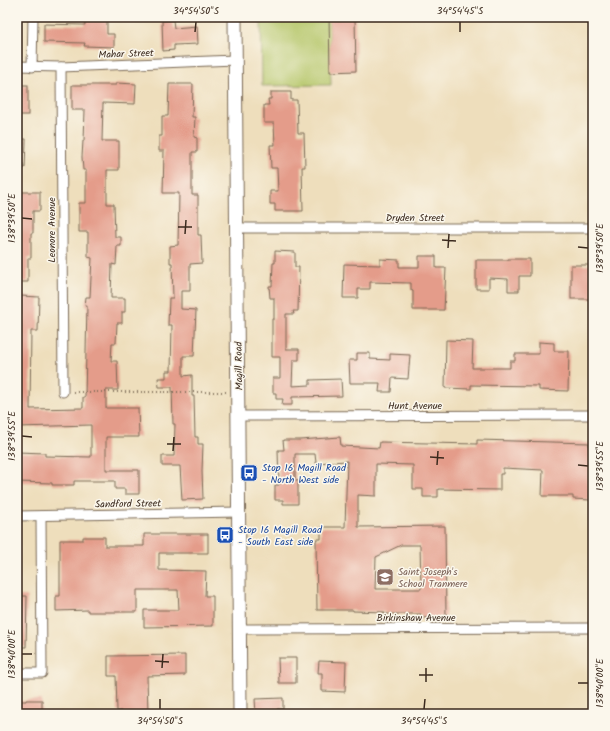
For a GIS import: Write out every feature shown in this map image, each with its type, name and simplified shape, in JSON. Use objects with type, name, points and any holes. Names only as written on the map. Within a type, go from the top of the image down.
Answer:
[{"type":"main road","name":"Magill Road","points":[[235,17],[240,714]]},
{"type":"street","points":[[32,17],[32,67]]},
{"type":"street","name":"Mahar Street","points":[[17,66],[61,67],[235,60]]},
{"type":"street","name":"Leonore Avenue","points":[[61,67],[62,392]]},
{"type":"street","name":"Dryden Street","points":[[236,228],[593,228]]},
{"type":"street","name":"Hunt Avenue","points":[[238,416],[593,415]]},
{"type":"street","name":"Sandford Street","points":[[17,516],[239,512]]},
{"type":"street","points":[[17,673],[42,673],[41,516]]},
{"type":"street","name":"Birkinshaw Avenue","points":[[240,629],[593,628]]},
{"type":"path","points":[[62,392],[238,392]]},
{"type":"green space","points":[[261,17],[329,17],[331,85],[262,86]]},
{"type":"building","points":[[85,17],[107,17],[107,34],[114,34],[114,47],[84,46],[85,43],[44,42],[44,24],[85,25]]},
{"type":"building","points":[[329,17],[355,17],[356,71],[330,72]]},
{"type":"building","points":[[173,20],[174,28],[197,26],[198,44],[174,45],[174,50],[163,51],[162,21]]},
{"type":"building","points":[[116,83],[136,84],[135,104],[103,103],[102,141],[119,141],[119,170],[107,170],[107,204],[114,204],[115,237],[121,237],[121,246],[117,246],[116,265],[112,264],[111,298],[125,298],[125,312],[122,312],[122,323],[117,323],[116,343],[112,343],[111,361],[117,361],[118,390],[106,390],[106,408],[138,408],[139,437],[106,437],[106,470],[139,470],[139,494],[125,494],[125,489],[115,489],[115,481],[74,481],[74,485],[17,482],[17,452],[45,453],[45,456],[91,457],[91,425],[17,427],[17,314],[21,315],[21,296],[39,297],[38,331],[31,331],[30,409],[83,408],[83,397],[85,397],[87,306],[85,306],[86,297],[90,297],[92,258],[88,257],[88,232],[79,232],[79,203],[86,203],[86,170],[83,170],[82,157],[85,110],[72,110],[72,85],[116,85]]},
{"type":"building","points":[[169,84],[193,84],[192,117],[195,117],[194,137],[197,138],[197,152],[192,152],[192,195],[198,195],[198,235],[201,235],[202,263],[190,264],[190,291],[181,291],[181,309],[196,310],[194,356],[183,356],[183,376],[192,375],[195,437],[198,437],[198,444],[203,444],[203,499],[182,500],[180,466],[162,466],[162,456],[174,456],[175,424],[173,424],[172,387],[159,387],[158,378],[166,378],[166,371],[171,371],[172,325],[168,325],[169,298],[173,298],[170,246],[178,245],[179,193],[163,193],[164,151],[159,151],[159,136],[162,136],[162,116],[168,116]]},
{"type":"building","points":[[17,85],[28,85],[28,115],[17,115]]},
{"type":"building","points":[[271,92],[291,92],[291,100],[297,100],[298,133],[304,133],[305,167],[302,167],[303,211],[275,211],[275,204],[270,204],[270,191],[278,191],[277,168],[271,168],[270,145],[275,145],[274,123],[264,123],[264,105],[269,105],[268,99],[271,99]]},
{"type":"building","points":[[17,139],[26,139],[25,168],[17,168]]},
{"type":"building","points":[[17,192],[40,192],[40,211],[33,211],[31,258],[28,258],[28,282],[17,282]]},
{"type":"building","points":[[275,251],[295,252],[295,267],[299,267],[298,311],[293,311],[294,314],[286,314],[286,349],[299,349],[299,360],[293,360],[292,386],[310,385],[310,380],[341,379],[342,396],[292,397],[292,405],[282,405],[283,399],[276,399],[276,393],[273,393],[273,378],[280,378],[280,357],[272,357],[272,319],[274,319],[274,298],[270,298],[269,286],[272,286]]},
{"type":"building","points":[[419,256],[436,256],[436,268],[446,268],[444,310],[413,310],[413,290],[411,290],[411,283],[370,282],[370,289],[358,289],[358,298],[343,298],[344,264],[380,265],[380,259],[399,260],[399,267],[419,267]]},
{"type":"building","points":[[530,259],[530,276],[519,276],[519,291],[508,291],[508,279],[489,278],[489,289],[476,289],[476,260]]},
{"type":"building","points":[[571,265],[593,265],[593,299],[571,299]]},
{"type":"building","points":[[446,340],[473,341],[472,368],[510,368],[510,361],[515,361],[515,354],[539,354],[539,342],[554,343],[554,351],[569,351],[568,391],[539,390],[539,386],[471,385],[471,389],[445,388]]},
{"type":"building","points":[[357,353],[370,353],[370,359],[390,360],[390,354],[410,355],[408,379],[392,378],[391,392],[379,392],[380,383],[350,383],[349,360],[357,360]]},
{"type":"building","points":[[340,437],[341,446],[379,448],[380,442],[477,444],[477,440],[589,443],[589,449],[593,449],[590,500],[573,499],[573,496],[542,496],[543,470],[503,468],[503,474],[500,474],[500,490],[438,489],[438,497],[423,497],[423,489],[413,489],[413,465],[376,464],[376,496],[358,495],[358,527],[445,526],[446,617],[421,618],[421,614],[384,614],[384,612],[353,610],[317,610],[316,539],[321,539],[321,527],[345,527],[347,461],[316,463],[315,454],[295,454],[295,480],[298,480],[298,504],[283,504],[283,500],[275,500],[275,485],[279,485],[278,450],[284,450],[283,440]],"holes":[[[401,545],[420,545],[421,589],[375,589],[376,557]]]},
{"type":"building","points":[[144,534],[208,534],[208,553],[159,553],[159,570],[206,571],[205,596],[213,596],[213,626],[144,627],[144,610],[179,610],[178,590],[137,590],[137,612],[88,612],[88,610],[56,611],[56,596],[60,596],[60,540],[83,540],[83,537],[105,537],[105,546],[144,546]]},
{"type":"building","points":[[17,596],[27,596],[26,647],[17,647]]},
{"type":"building","points":[[185,655],[185,675],[147,676],[148,714],[121,714],[121,711],[117,711],[116,676],[108,676],[108,656]]},
{"type":"building","points":[[278,658],[296,658],[296,683],[279,683]]},
{"type":"building","points":[[319,661],[346,662],[345,692],[322,691],[322,673],[318,673]]},
{"type":"building","points":[[283,698],[283,709],[277,709],[277,714],[256,714],[255,699]]},
{"type":"building","points":[[42,700],[42,714],[17,714],[17,701]]},
{"type":"place","name":"Stop 16 Magill Road - North West side","points":[[249,473]]},
{"type":"place","name":"Stop 16 Magill Road - South East side","points":[[225,535]]},
{"type":"place","name":"Saint Joseph's School Tranmere","points":[[385,577]]}]
